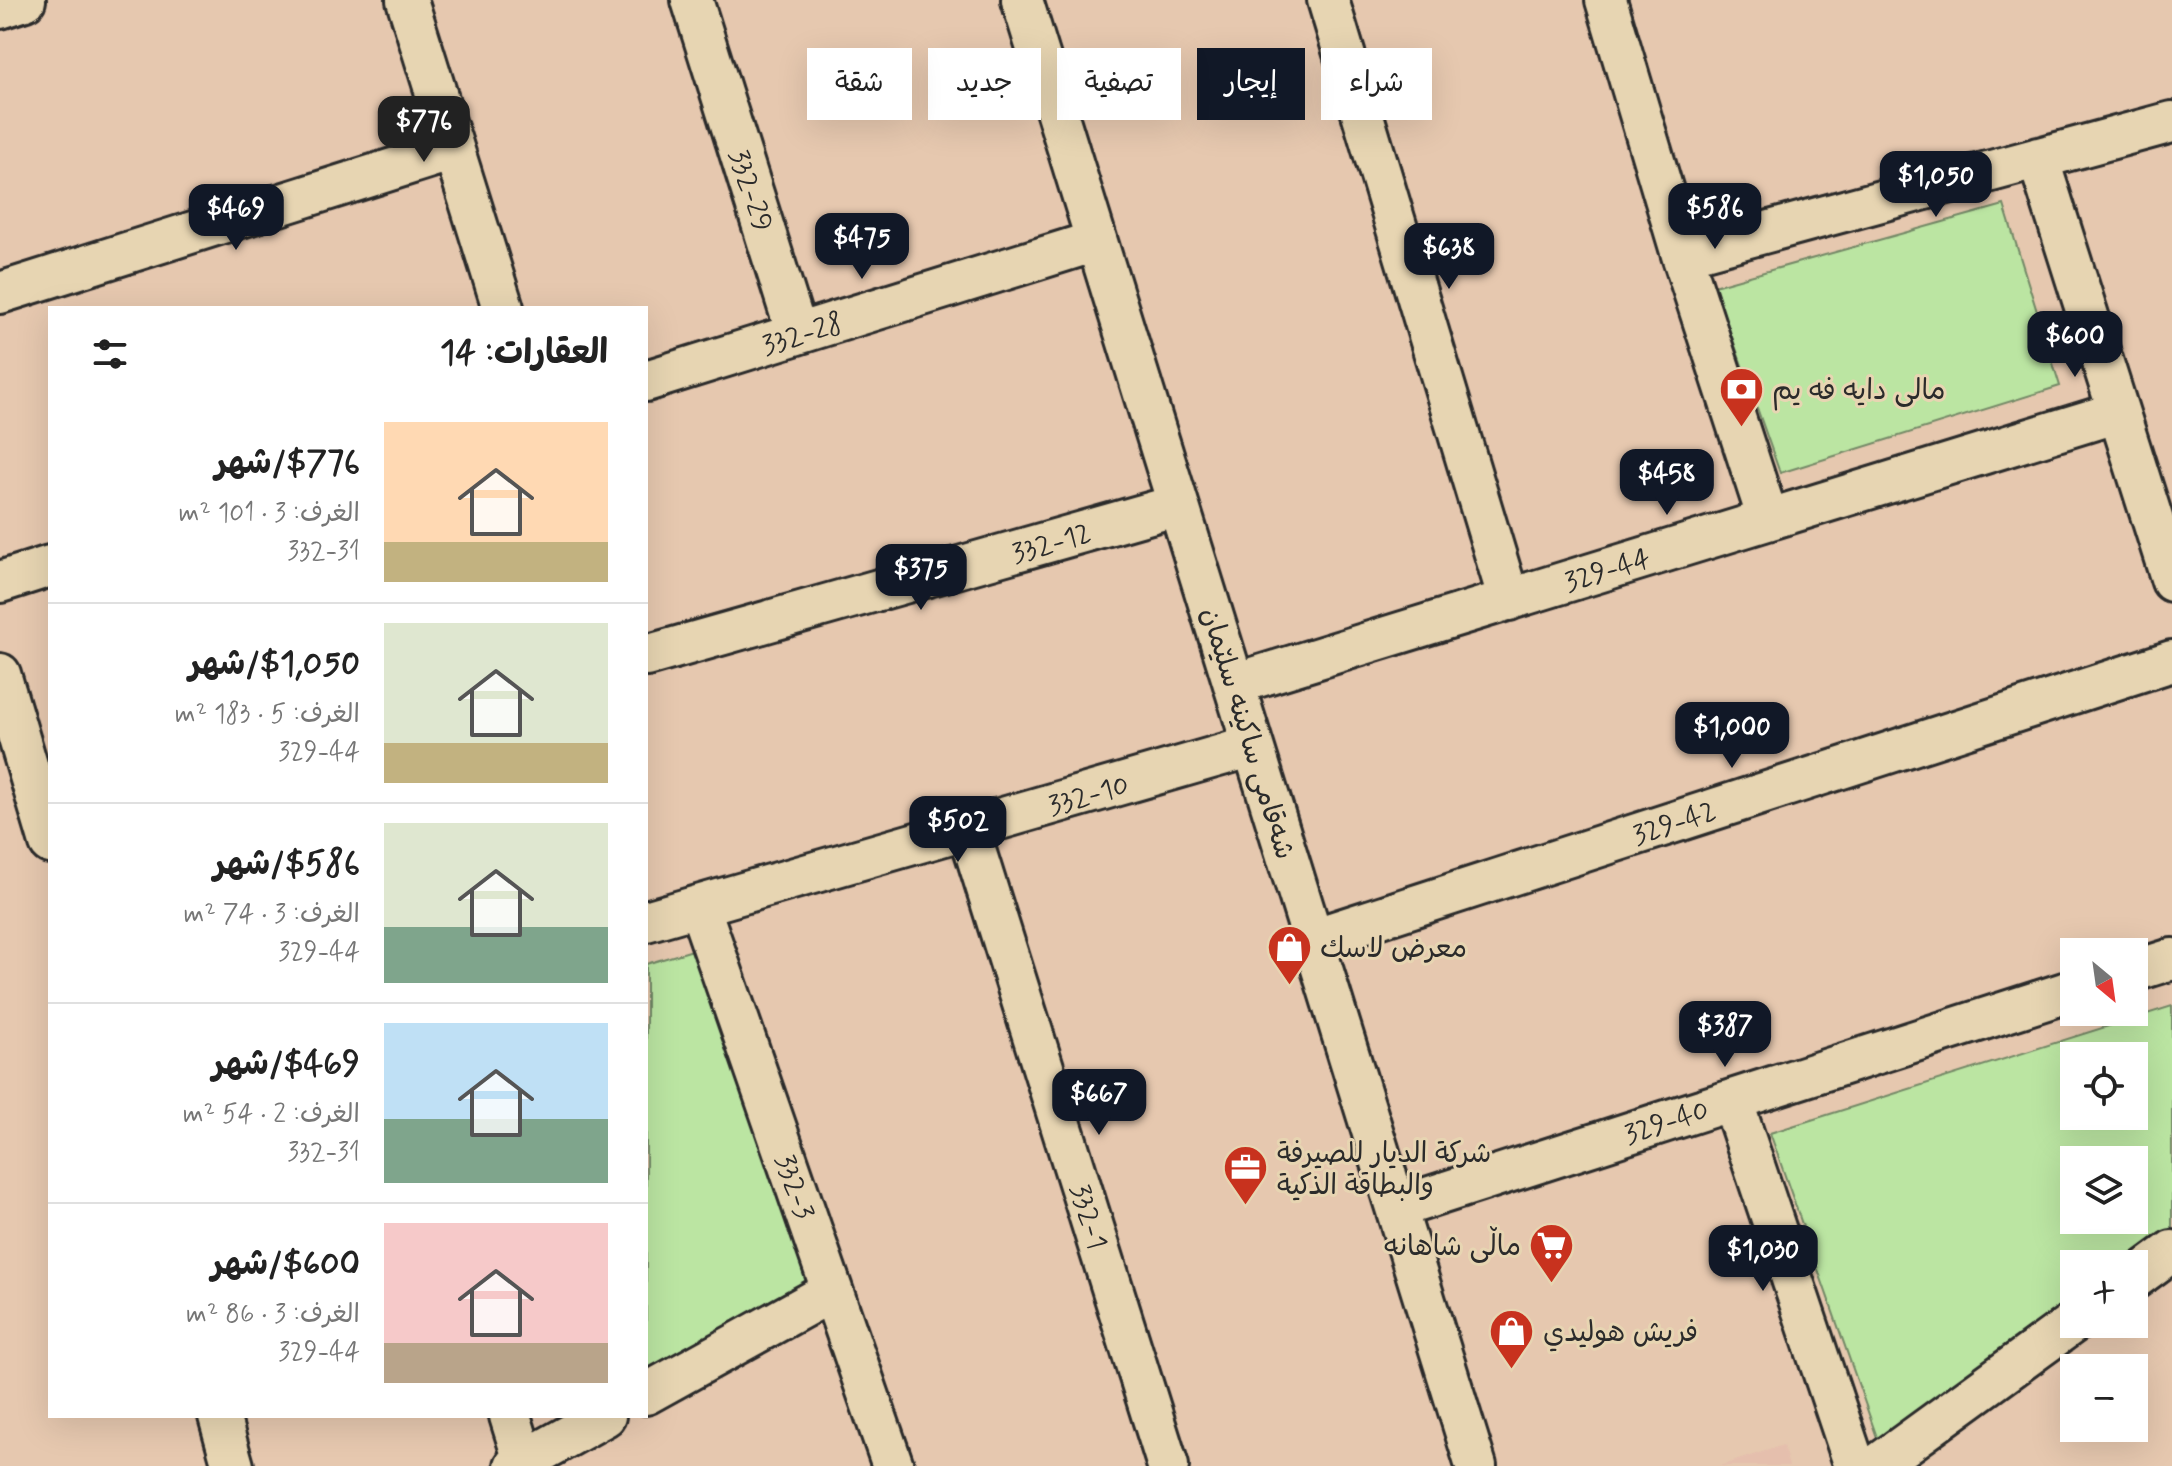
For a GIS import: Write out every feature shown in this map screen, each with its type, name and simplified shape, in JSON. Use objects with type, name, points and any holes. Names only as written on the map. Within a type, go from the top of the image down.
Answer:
[{"type":"street","points":[[0,8],[25,0]]},
{"type":"street","points":[[407,0],[502,306]]},
{"type":"street","name":"332-29","points":[[692,0],[797,334]]},
{"type":"street","name":"شەقامی ساکینە سلێمان","points":[[1022,0],[1476,1466]]},
{"type":"street","points":[[1328,0],[1509,600]]},
{"type":"street","points":[[1606,0],[1682,255],[1768,519]]},
{"type":"street","points":[[1682,255],[2172,122]]},
{"type":"street","points":[[0,293],[453,150]]},
{"type":"street","points":[[2038,158],[2172,581]]},
{"type":"street","name":"332-28","points":[[648,380],[1096,241]]},
{"type":"street","name":"329-44","points":[[1234,684],[2118,412]]},
{"type":"street","name":"332-12","points":[[648,655],[1178,505]]},
{"type":"street","points":[[0,582],[48,567]]},
{"type":"street","name":"329-42","points":[[1313,939],[2172,661]]},
{"type":"street","points":[[0,674],[48,836]]},
{"type":"street","name":"332-10","points":[[648,920],[1253,746]]},
{"type":"street","name":"332-1","points":[[968,828],[1168,1466]]},
{"type":"street","name":"332-3","points":[[699,906],[893,1466]]},
{"type":"street","points":[[2148,967],[2172,959]]},
{"type":"street","name":"329-40","points":[[1396,1208],[2060,995]]},
{"type":"street","points":[[1732,1100],[1855,1466]]},
{"type":"street","points":[[2148,1269],[2172,1251]]},
{"type":"street","points":[[648,1393],[832,1291]]},
{"type":"street","points":[[1876,1466],[2060,1332]]},
{"type":"street","points":[[220,1418],[233,1466]]},
{"type":"street","points":[[510,1418],[519,1463],[601,1418]]},
{"type":"shaded area","points":[[1783,1445],[1789,1466],[1720,1466]]},
{"type":"green space","points":[[2004,205],[2060,386],[1780,473],[1714,286]]},
{"type":"green space","points":[[696,949],[809,1287],[648,1368],[648,963]]},
{"type":"green space","points":[[2172,1006],[2172,1232],[2148,1251],[2060,1250],[2060,1321],[1885,1460],[1770,1133],[2109,1026],[2148,1026],[2148,1014]]},
{"type":"place","name":"مالى دايه فه يم","points":[[1741,428]]},
{"type":"place","name":"معرض لاسك","points":[[1289,986]]},
{"type":"place","name":"شركة الديار للصيرفة والبطاقة الذكية","points":[[1246,1207]]},
{"type":"place","name":"ماڵی شاھانە","points":[[1552,1284]]},
{"type":"place","name":"فريش هوليدي","points":[[1512,1370]]}]
